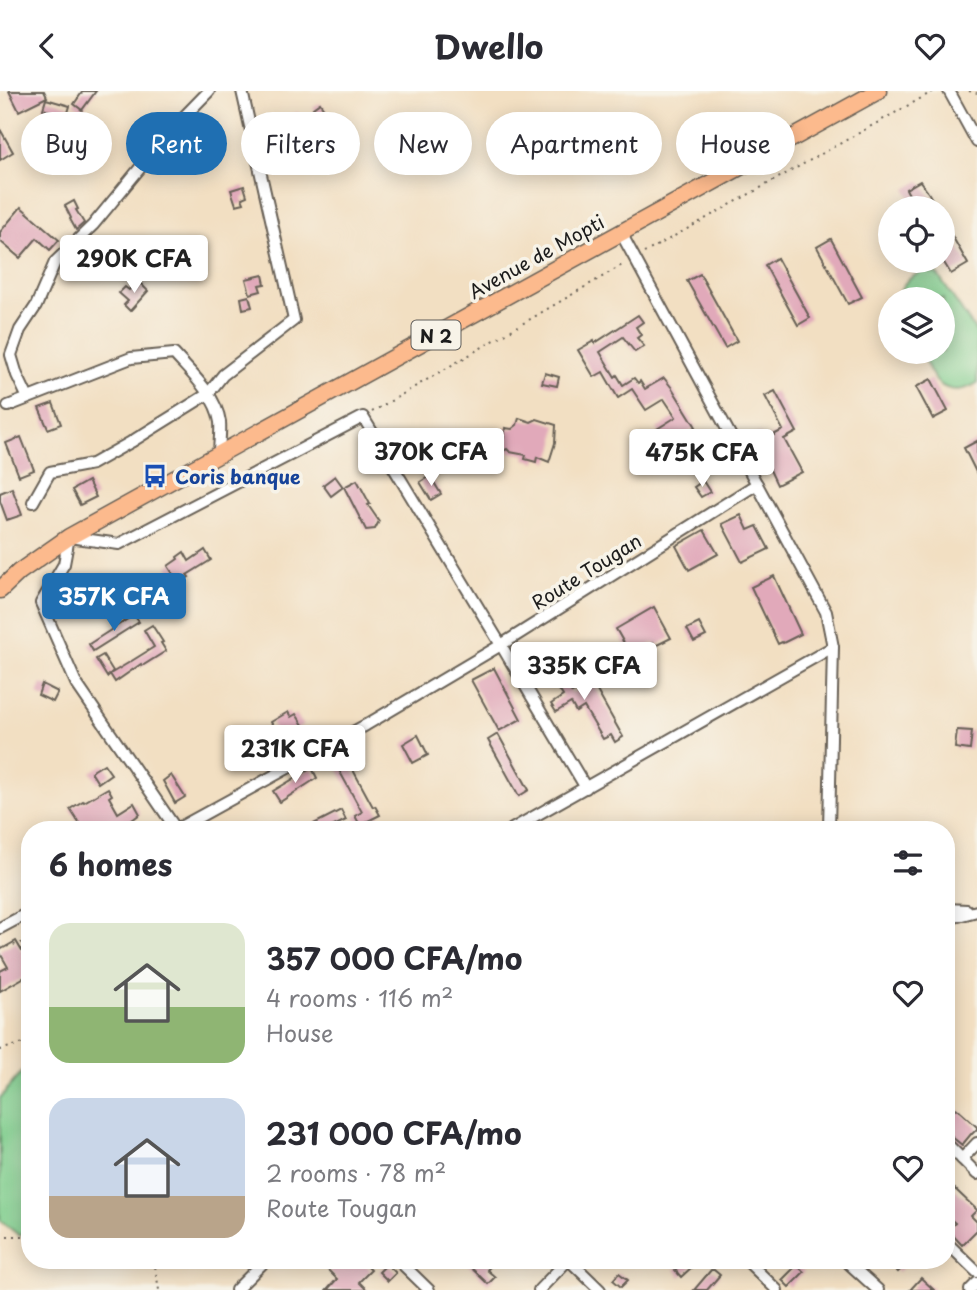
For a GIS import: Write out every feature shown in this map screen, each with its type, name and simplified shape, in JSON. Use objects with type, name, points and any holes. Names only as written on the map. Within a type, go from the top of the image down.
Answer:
[{"type":"main road","name":"Avenue de Mopti","points":[[0,590],[19,572],[69,537],[878,91]]},
{"type":"street","points":[[28,398],[16,375],[11,355],[20,330],[36,306],[55,262],[93,225],[173,128],[209,91]]},
{"type":"street","points":[[33,502],[50,472],[92,464],[208,394],[223,375],[294,320],[242,91]]},
{"type":"street","points":[[949,91],[977,142]]},
{"type":"street","points":[[621,233],[826,612],[834,647],[829,821]]},
{"type":"street","points":[[8,406],[131,358],[174,354],[208,394],[216,409],[220,423],[219,455]]},
{"type":"street","points":[[171,821],[76,683],[41,603],[64,565],[69,537],[119,544],[363,418],[586,787]]},
{"type":"street","name":"Route Tougan","points":[[191,821],[366,725],[501,645],[757,484]]},
{"type":"street","points":[[526,821],[834,647]]},
{"type":"street","points":[[955,910],[977,911]]},
{"type":"street","points":[[955,917],[977,911]]},
{"type":"street","points":[[0,928],[21,917]]},
{"type":"street","points":[[962,1159],[977,1143]]},
{"type":"street","points":[[955,1152],[977,1174]]},
{"type":"street","points":[[955,1251],[977,1272]]},
{"type":"street","points":[[236,1290],[257,1269]]},
{"type":"street","points":[[407,1269],[429,1290]]},
{"type":"street","points":[[539,1290],[560,1269]]},
{"type":"street","points":[[578,1269],[600,1290]]},
{"type":"street","points":[[755,1269],[777,1290]]},
{"type":"street","points":[[855,1269],[878,1290]]},
{"type":"street","points":[[970,1290],[977,1283]]},
{"type":"path","points":[[363,418],[634,258],[934,91]]},
{"type":"path","points":[[969,91],[977,93]]},
{"type":"path","points":[[0,948],[21,943]]},
{"type":"path","points":[[0,1050],[21,1044]]},
{"type":"path","points":[[0,1236],[21,1236]]},
{"type":"path","points":[[156,1269],[159,1290]]},
{"type":"green space","points":[[920,273],[937,274],[946,287],[903,287]]},
{"type":"green space","points":[[955,301],[977,333],[977,383],[968,388],[952,390],[938,383],[926,364],[955,364]]},
{"type":"green space","points":[[21,1073],[20,1236],[0,1220],[0,1098]]},
{"type":"building","points":[[9,91],[44,91],[47,97],[19,111]]},
{"type":"building","points":[[83,91],[96,91],[82,110],[74,104]]},
{"type":"building","points":[[46,99],[70,106],[68,112],[43,109]]},
{"type":"building","points":[[320,103],[326,112],[316,112],[313,108]]},
{"type":"building","points":[[0,129],[13,152],[0,160]]},
{"type":"building","points":[[920,181],[930,196],[910,196],[906,189]]},
{"type":"building","points":[[244,186],[247,196],[242,198],[244,203],[236,205],[231,190]]},
{"type":"building","points":[[74,201],[84,223],[76,230],[65,206]]},
{"type":"building","points":[[21,207],[59,240],[50,250],[37,238],[20,258],[0,241],[0,232]]},
{"type":"building","points":[[831,239],[862,297],[848,304],[817,247]]},
{"type":"building","points":[[955,241],[968,264],[955,272]]},
{"type":"building","points":[[777,258],[810,318],[798,325],[765,265]]},
{"type":"building","points":[[700,274],[737,341],[725,348],[687,281]]},
{"type":"building","points":[[263,275],[265,284],[259,285],[261,291],[250,294],[246,279]]},
{"type":"building","points":[[138,281],[148,291],[130,311],[124,305],[128,301],[119,293],[125,287],[129,290]]},
{"type":"building","points":[[249,296],[252,307],[243,309],[241,298]]},
{"type":"building","points":[[638,315],[643,322],[636,327],[641,335],[637,338],[644,346],[635,352],[623,337],[600,352],[623,385],[634,378],[638,383],[640,381],[645,389],[664,378],[672,388],[696,427],[668,445],[657,429],[676,417],[664,399],[646,410],[632,389],[618,398],[603,372],[594,377],[578,350],[594,341],[595,343]]},
{"type":"building","points":[[545,373],[559,377],[557,386],[542,383]]},
{"type":"building","points":[[931,379],[948,411],[933,419],[916,387]]},
{"type":"building","points":[[775,391],[797,432],[784,439],[802,472],[777,485],[763,455],[750,437],[759,433],[762,441],[783,430],[765,396]]},
{"type":"building","points":[[53,403],[61,424],[48,429],[39,408]]},
{"type":"building","points":[[519,418],[531,422],[537,419],[556,425],[555,443],[549,462],[537,457],[536,462],[525,459],[526,455],[500,449],[505,428],[512,429]]},
{"type":"building","points":[[21,437],[34,470],[19,476],[6,443]]},
{"type":"building","points":[[977,441],[977,474],[964,448]]},
{"type":"building","points":[[335,476],[343,487],[331,496],[323,485]]},
{"type":"building","points":[[430,476],[441,494],[431,500],[420,482]]},
{"type":"building","points":[[357,480],[370,504],[368,505],[379,521],[375,529],[366,530],[344,487]]},
{"type":"building","points":[[88,481],[96,497],[80,505],[72,490]]},
{"type":"building","points":[[703,481],[710,492],[701,497],[694,487]]},
{"type":"building","points":[[12,488],[22,515],[7,520],[0,493]]},
{"type":"building","points":[[741,515],[748,530],[757,526],[769,549],[742,562],[722,524]]},
{"type":"building","points":[[704,530],[718,554],[689,570],[676,546]]},
{"type":"building","points":[[205,550],[211,560],[179,583],[168,566],[184,552],[189,561]]},
{"type":"building","points":[[774,576],[801,634],[778,644],[751,587]]},
{"type":"building","points":[[654,607],[671,638],[655,646],[653,643],[637,652],[634,646],[628,650],[616,629]]},
{"type":"building","points":[[134,615],[139,622],[93,651],[89,644]]},
{"type":"building","points":[[699,623],[706,636],[694,642],[687,629]]},
{"type":"building","points":[[152,625],[166,651],[115,682],[110,674],[154,647],[144,630]]},
{"type":"building","points":[[103,655],[113,671],[107,677],[96,659]]},
{"type":"building","points":[[549,655],[572,693],[592,682],[623,737],[615,742],[611,735],[603,739],[584,707],[576,712],[571,703],[556,712],[551,704],[563,696],[541,661]]},
{"type":"building","points":[[494,668],[521,719],[499,731],[471,680]]},
{"type":"building","points":[[42,684],[58,692],[53,702],[38,695]]},
{"type":"building","points":[[288,712],[291,717],[296,714],[303,725],[288,734],[285,729],[277,733],[271,722]]},
{"type":"building","points":[[957,730],[972,731],[970,750],[955,748]]},
{"type":"building","points":[[498,734],[529,790],[519,796],[488,740]]},
{"type":"building","points":[[418,735],[428,755],[413,763],[403,744]]},
{"type":"building","points":[[346,757],[380,815],[368,821],[358,821],[355,816],[362,812],[335,763]]},
{"type":"building","points":[[104,764],[111,774],[98,783],[91,772]]},
{"type":"building","points":[[312,768],[317,778],[280,802],[273,791]]},
{"type":"building","points":[[171,775],[185,797],[175,803],[163,781]]},
{"type":"building","points":[[108,788],[112,795],[109,797],[118,813],[134,803],[140,814],[131,821],[78,821],[70,809]]},
{"type":"building","points":[[341,810],[346,820],[344,821],[320,821]]},
{"type":"building","points":[[16,941],[21,950],[21,979],[0,991],[0,971],[8,967],[0,950]]},
{"type":"building","points":[[955,1109],[977,1127],[962,1145],[955,1139]]},
{"type":"building","points":[[955,1189],[977,1210],[971,1216],[977,1222],[977,1230],[962,1245],[955,1238]]},
{"type":"building","points":[[327,1269],[371,1270],[359,1282],[367,1290],[327,1290],[337,1279]]},
{"type":"building","points":[[382,1269],[392,1269],[396,1273],[388,1281],[379,1272]]},
{"type":"building","points":[[472,1269],[488,1269],[495,1277],[488,1284]]},
{"type":"building","points":[[676,1269],[690,1269],[681,1277]]},
{"type":"building","points":[[793,1269],[801,1269],[804,1272],[789,1287],[782,1280]]},
{"type":"building","points":[[711,1270],[720,1275],[707,1290],[694,1290]]},
{"type":"building","points":[[619,1273],[628,1280],[621,1287],[613,1280]]},
{"type":"building","points":[[921,1278],[934,1290],[910,1290]]},
{"type":"place","name":"Coris banque","points":[[155,476]]}]
